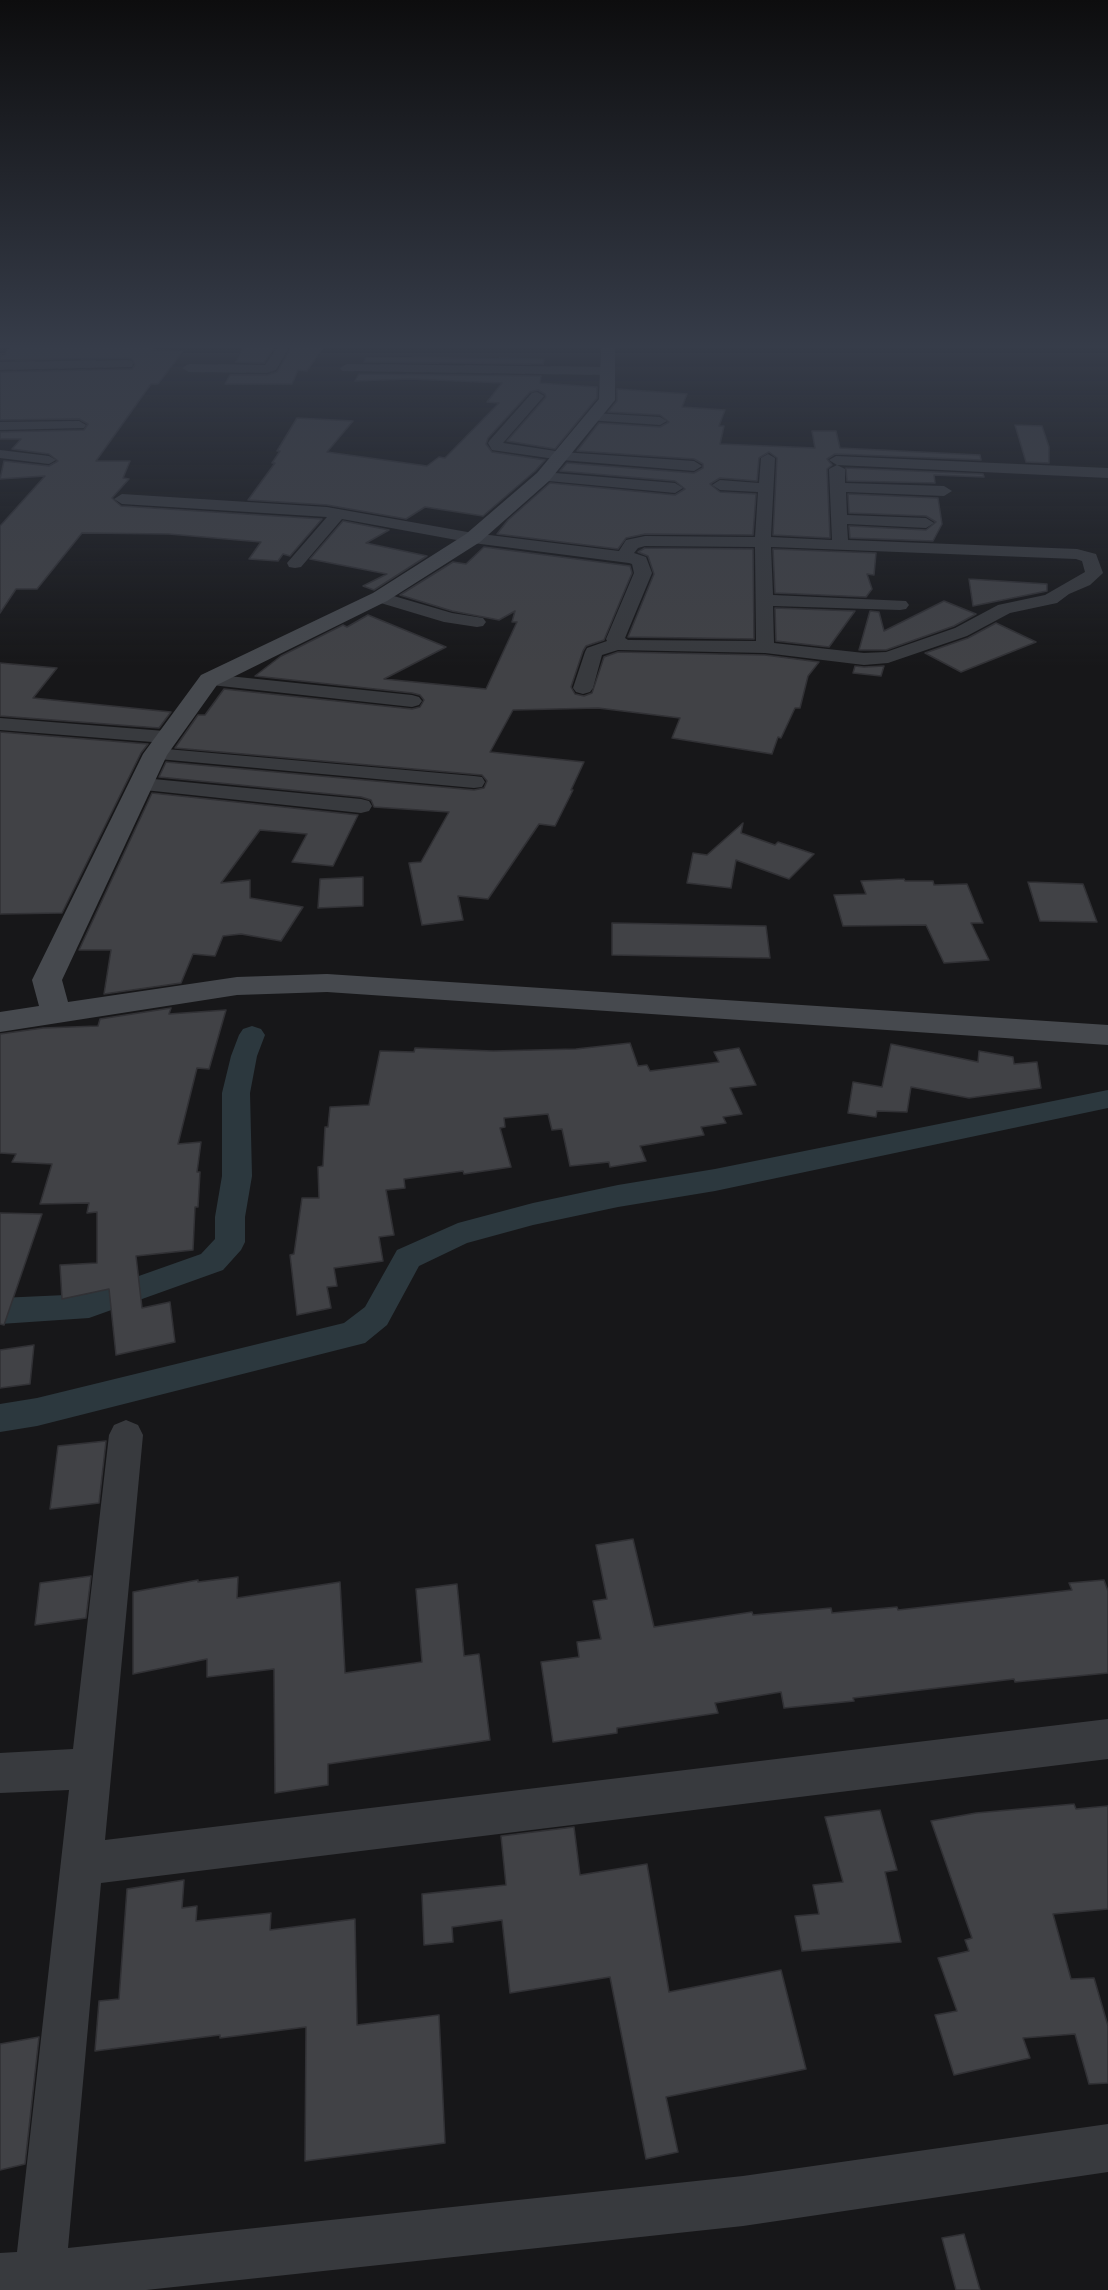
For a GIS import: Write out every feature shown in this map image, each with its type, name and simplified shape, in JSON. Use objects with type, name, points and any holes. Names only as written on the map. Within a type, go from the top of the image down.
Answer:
[{"type":"main road","points":[[56,1012],[47,980],[160,745],[209,681],[380,597],[472,538],[543,477],[564,453]]},
{"type":"main road","points":[[0,1022],[237,986],[327,983],[1108,1035]]},
{"type":"street","points":[[539,453],[694,466]]},
{"type":"street","points":[[0,454],[49,460]]},
{"type":"street","points":[[840,545],[836,454],[1108,473]]},
{"type":"street","points":[[765,647],[764,542],[768,458]]},
{"type":"street","points":[[543,477],[675,488]]},
{"type":"street","points":[[720,485],[767,488]]},
{"type":"street","points":[[838,487],[944,491]]},
{"type":"street","points":[[122,499],[338,514],[472,538],[625,555],[640,561],[643,573],[615,639],[618,644]]},
{"type":"street","points":[[295,563],[338,514]]},
{"type":"street","points":[[839,519],[926,523]]},
{"type":"street","points":[[583,688],[594,652],[618,644],[634,647],[765,647],[864,659],[897,655],[961,632],[1004,609],[1051,599],[1094,573],[1090,558],[1077,554],[764,542],[645,541],[632,544],[625,555]]},
{"type":"street","points":[[380,597],[450,618],[477,622]]},
{"type":"street","points":[[765,600],[900,605]]},
{"type":"street","points":[[209,681],[412,701]]},
{"type":"street","points":[[0,724],[474,782]]},
{"type":"street","points":[[142,784],[361,806]]},
{"type":"street","points":[[126,1435],[82,1864],[26,2282],[742,2201],[1108,2148]]},
{"type":"street","points":[[82,1864],[1108,1739]]},
{"type":"street","points":[[0,1773],[92,1768]]},
{"type":"building","points":[[41,453],[102,453],[96,461],[130,461],[123,478],[129,479],[112,498],[121,506],[322,519],[290,556],[283,554],[278,561],[249,559],[261,542],[169,534],[82,533],[37,589],[16,589],[0,613],[0,526],[45,476],[0,479],[4,461],[49,466],[58,461],[49,454]]},
{"type":"building","points":[[279,453],[333,453],[427,466],[439,457],[445,458],[450,453],[498,453],[545,460],[483,516],[425,507],[406,519],[327,505],[248,500],[275,463],[272,463]]},
{"type":"building","points":[[604,453],[768,453],[759,458],[757,481],[720,478],[710,484],[720,492],[756,494],[753,535],[645,534],[626,538],[618,549],[497,534],[508,520],[550,483],[675,495],[685,489],[675,481],[560,471],[567,463],[694,473],[703,468],[703,464],[694,459]]},
{"type":"building","points":[[770,453],[937,453],[980,455],[981,460],[835,454],[827,459],[832,465],[827,469],[830,538],[773,535],[777,458]]},
{"type":"building","points":[[1023,453],[1049,453],[1049,463],[1026,462]]},
{"type":"building","points":[[846,468],[983,474],[984,477],[934,475],[935,483],[847,481]]},
{"type":"building","points":[[848,494],[938,498],[942,524],[933,541],[850,538],[849,526],[926,530],[936,522],[926,516],[849,513]]},
{"type":"building","points":[[343,521],[389,530],[366,543],[427,556],[374,590],[363,586],[387,574],[310,559]]},
{"type":"building","points":[[484,547],[630,566],[632,573],[604,640],[586,646],[583,651],[571,687],[575,694],[584,696],[592,693],[604,657],[618,652],[765,655],[819,662],[808,676],[800,708],[795,708],[781,738],[778,737],[772,754],[672,738],[680,718],[598,708],[513,710],[490,752],[584,762],[571,790],[573,790],[555,826],[539,824],[488,899],[458,896],[463,920],[422,925],[409,863],[421,862],[449,812],[374,807],[371,800],[361,797],[159,777],[166,762],[474,790],[484,788],[487,781],[482,775],[175,748],[198,715],[205,715],[224,689],[412,709],[420,707],[424,700],[420,695],[412,693],[255,676],[281,656],[343,625],[347,627],[368,615],[446,647],[384,679],[486,689],[517,622],[512,622],[515,611],[499,620],[452,611],[400,595],[453,562],[466,564]]},
{"type":"building","points":[[645,548],[753,549],[754,639],[628,637],[654,574],[648,556],[638,552]]},
{"type":"building","points":[[773,549],[876,553],[874,575],[867,574],[872,589],[866,597],[775,593]]},
{"type":"building","points":[[969,579],[1047,584],[1047,591],[973,606]]},
{"type":"building","points":[[944,601],[976,614],[954,626],[886,650],[859,650],[870,611],[879,612],[884,631]]},
{"type":"building","points":[[775,608],[855,611],[829,647],[776,641]]},
{"type":"building","points":[[996,623],[1036,642],[961,672],[925,653],[968,638]]},
{"type":"building","points":[[0,663],[57,668],[33,698],[171,712],[159,728],[0,716]]},
{"type":"building","points":[[855,666],[884,666],[881,676],[853,673]]},
{"type":"building","points":[[0,732],[148,744],[141,753],[62,913],[0,914]]},
{"type":"building","points":[[152,793],[358,815],[333,866],[292,862],[307,834],[260,830],[221,883],[250,880],[250,898],[303,907],[281,941],[241,934],[223,936],[215,956],[193,954],[181,983],[104,994],[111,950],[79,950]]},
{"type":"building","points":[[743,823],[741,833],[775,845],[778,842],[814,854],[789,879],[736,860],[731,888],[687,883],[693,853],[707,855]]},
{"type":"building","points":[[363,877],[363,906],[318,908],[320,879]]},
{"type":"building","points":[[904,879],[905,881],[933,881],[934,885],[967,884],[983,923],[971,923],[989,960],[944,963],[926,925],[843,926],[834,895],[866,894],[861,881]]},
{"type":"building","points":[[1028,882],[1083,884],[1097,922],[1040,921]]},
{"type":"building","points":[[612,923],[766,926],[770,958],[612,955]]},
{"type":"building","points":[[171,1008],[169,1014],[226,1010],[209,1069],[197,1068],[178,1144],[201,1142],[197,1172],[200,1172],[198,1207],[195,1207],[193,1250],[136,1256],[142,1308],[170,1302],[175,1342],[116,1355],[109,1289],[62,1299],[60,1265],[97,1263],[97,1212],[87,1213],[89,1203],[40,1204],[52,1164],[12,1162],[16,1154],[0,1153],[0,1034],[43,1028],[98,1026],[100,1019]]},
{"type":"building","points":[[630,1043],[638,1066],[647,1065],[650,1071],[719,1062],[714,1052],[739,1048],[756,1085],[730,1088],[742,1114],[723,1117],[726,1123],[701,1127],[704,1135],[640,1146],[646,1161],[610,1167],[609,1162],[570,1166],[562,1129],[552,1130],[548,1114],[504,1118],[505,1127],[500,1128],[511,1167],[404,1179],[405,1188],[386,1190],[394,1235],[379,1237],[383,1261],[334,1268],[337,1286],[327,1287],[331,1308],[297,1315],[290,1255],[294,1254],[302,1198],[319,1198],[318,1167],[323,1166],[325,1127],[328,1127],[330,1107],[369,1105],[380,1051],[414,1052],[415,1048],[493,1051],[576,1049]]},
{"type":"building","points":[[891,1044],[978,1062],[979,1051],[1013,1057],[1014,1064],[1037,1062],[1041,1088],[969,1098],[911,1087],[907,1112],[877,1111],[876,1117],[848,1113],[853,1082],[882,1087]]},
{"type":"building","points":[[0,1213],[42,1214],[4,1325],[0,1324]]},
{"type":"building","points":[[34,1345],[30,1384],[0,1388],[0,1350]]},
{"type":"building","points":[[106,1441],[99,1503],[50,1509],[58,1446]]},
{"type":"building","points":[[633,1539],[654,1627],[752,1612],[753,1615],[831,1608],[832,1613],[897,1607],[898,1610],[1072,1590],[1069,1583],[1104,1580],[1108,1591],[1108,1673],[1015,1682],[1014,1679],[853,1698],[854,1701],[784,1708],[781,1692],[715,1703],[718,1713],[617,1728],[617,1733],[553,1742],[541,1662],[579,1657],[577,1642],[601,1639],[593,1601],[607,1599],[596,1545]]},
{"type":"building","points":[[91,1576],[86,1618],[35,1625],[40,1583]]},
{"type":"building","points":[[238,1577],[237,1598],[340,1582],[345,1673],[422,1662],[416,1589],[457,1584],[464,1656],[479,1654],[490,1740],[328,1764],[328,1785],[275,1793],[274,1669],[207,1677],[207,1659],[133,1674],[133,1592],[198,1580],[198,1582]]},
{"type":"building","points":[[1074,1804],[1076,1809],[1108,1806],[1108,1909],[1053,1914],[1071,1979],[1094,1978],[1108,2026],[1108,2083],[1089,2084],[1075,2034],[1023,2038],[1030,2058],[954,2075],[935,2015],[957,2011],[938,1958],[969,1951],[965,1940],[972,1938],[931,1821],[976,1813]]},
{"type":"building","points":[[880,1810],[897,1870],[885,1872],[901,1942],[802,1951],[795,1916],[819,1914],[813,1885],[843,1882],[825,1817]]},
{"type":"building","points":[[574,1827],[580,1875],[647,1864],[669,1992],[781,1970],[806,2069],[666,2097],[678,2152],[646,2159],[610,1977],[510,1993],[502,1920],[452,1927],[453,1942],[424,1945],[422,1894],[506,1885],[501,1836]]},
{"type":"building","points":[[184,1880],[182,1908],[197,1906],[196,1921],[271,1913],[270,1930],[355,1919],[357,2025],[439,2015],[445,2143],[305,2161],[306,2027],[95,2051],[99,2001],[119,1999],[127,1889]]},
{"type":"building","points":[[39,2037],[25,2164],[0,2170],[0,2044]]},
{"type":"building","points":[[964,2234],[980,2290],[956,2290],[942,2238]]},
{"type":"waterway","points":[[0,1311],[89,1306],[212,1262],[230,1242],[230,1217],[237,1176],[236,1093],[244,1056],[252,1035]]},
{"type":"waterway","points":[[0,1418],[37,1412],[354,1334],[376,1316],[408,1258],[458,1234],[533,1214],[618,1196],[715,1180],[1108,1099]]}]
